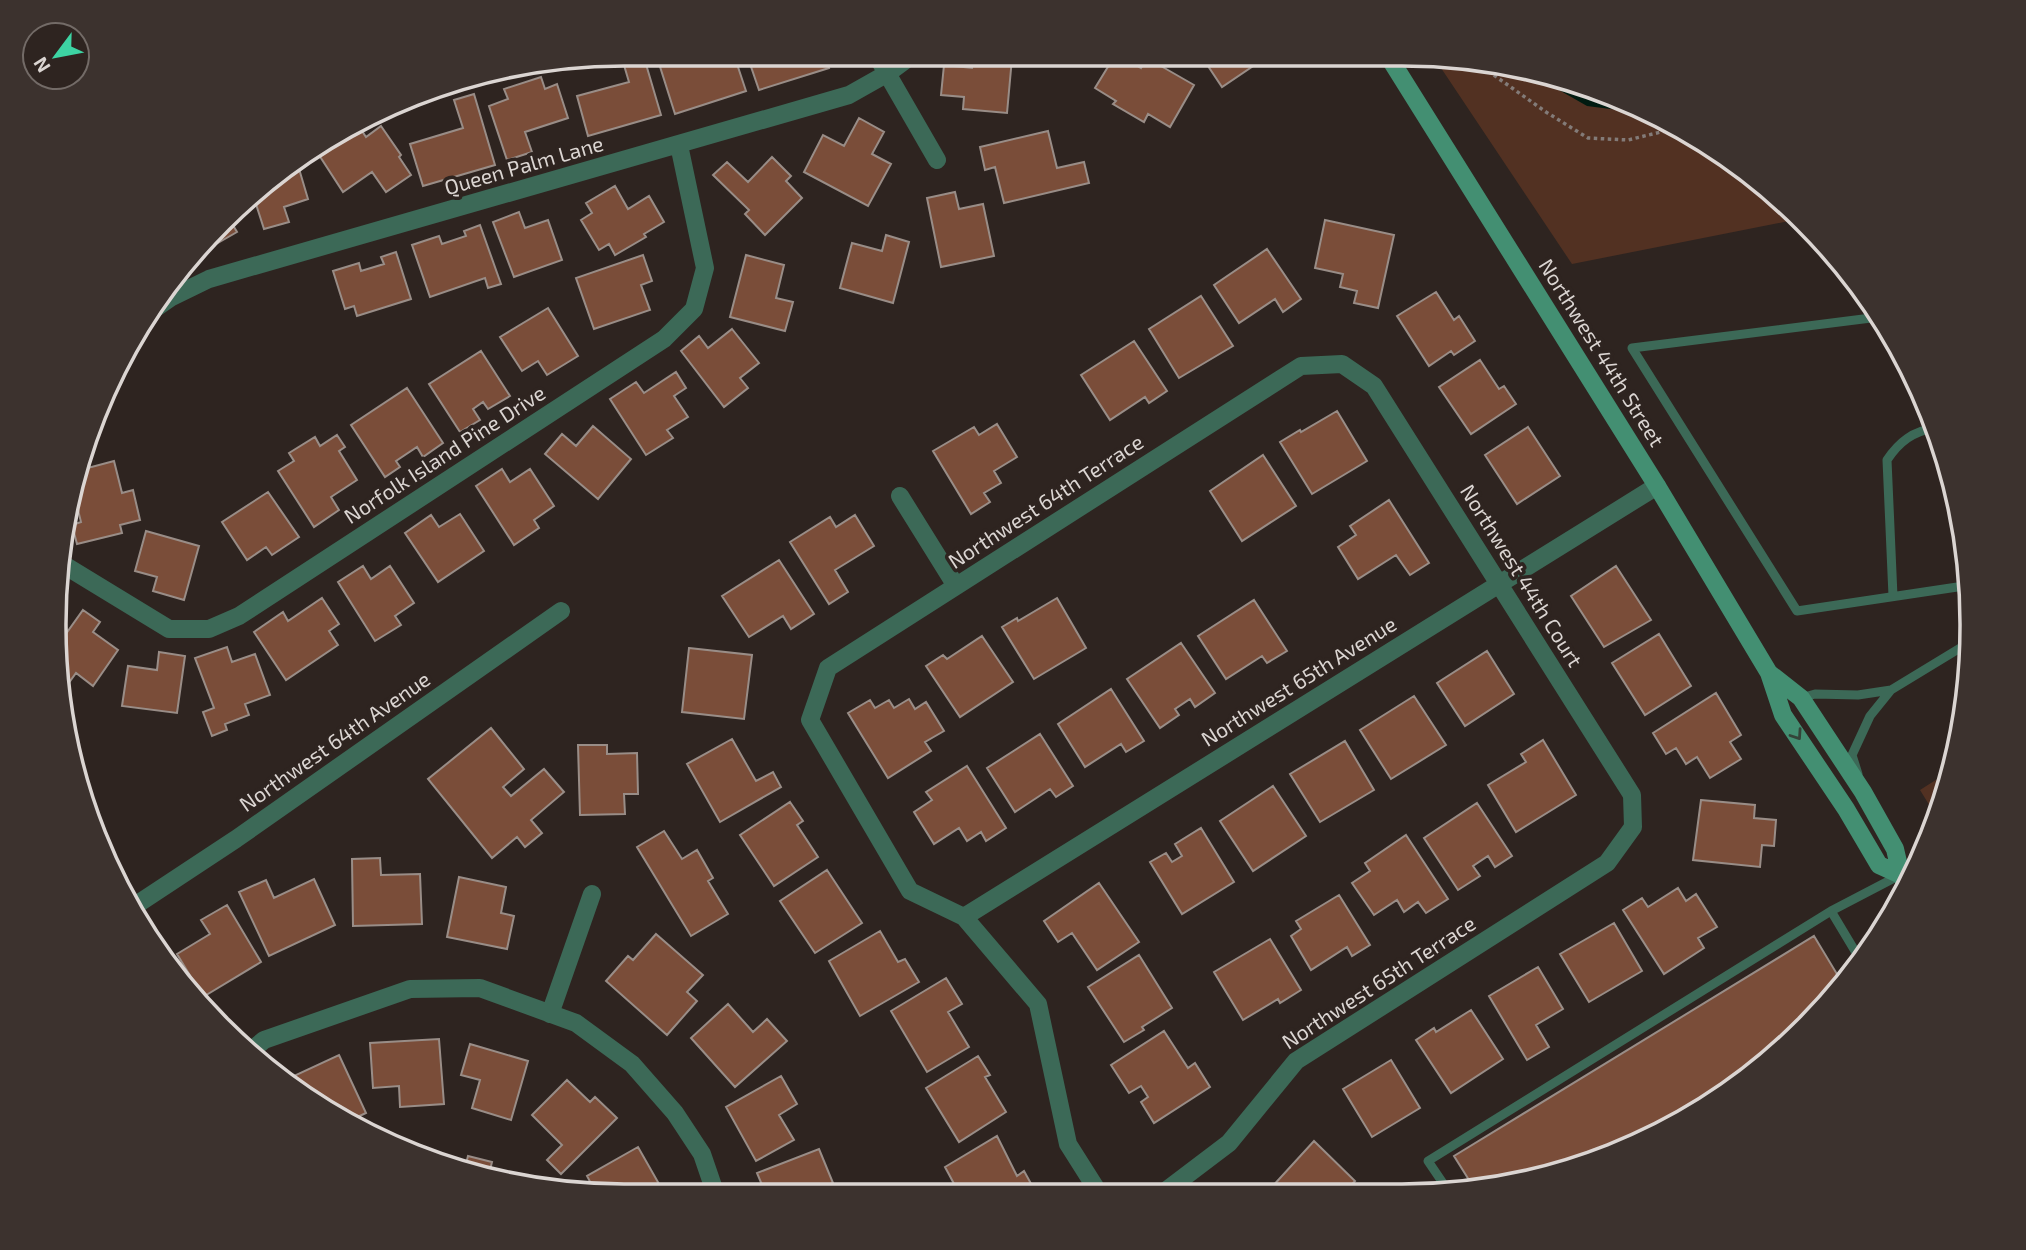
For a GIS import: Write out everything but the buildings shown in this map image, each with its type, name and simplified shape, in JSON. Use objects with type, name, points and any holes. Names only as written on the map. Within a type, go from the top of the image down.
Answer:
[{"type":"street","points":[[883,66],[937,160]]},
{"type":"street","name":"Queen Palm Lane","points":[[174,296],[209,279],[849,95],[897,66]]},
{"type":"street","name":"Northwest 44th Street","points":[[1394,66],[1657,486],[1769,673],[1783,715],[1846,809],[1879,865],[1899,878]]},
{"type":"street","name":"Norfolk Island Pine Drive","points":[[70,568],[169,629],[209,629],[239,616],[664,339],[694,309],[705,268],[679,145]]},
{"type":"street","name":"Northwest 44th Court","points":[[1342,365],[1374,386],[1633,795],[1633,827]]},
{"type":"street","name":"Northwest 64th Terrace","points":[[964,917],[910,891],[810,720],[828,668],[1301,366],[1342,365]]},
{"type":"street","name":"Northwest 65th Avenue","points":[[964,917],[1657,486]]},
{"type":"street","points":[[900,496],[956,586]]},
{"type":"street","name":"Northwest 64th Avenue","points":[[140,902],[247,831],[561,611]]},
{"type":"street","name":"Northwest 44th Street","points":[[1769,673],[1801,698],[1863,792],[1895,849],[1902,873]]},
{"type":"street","name":"Northwest 65th Terrace","points":[[1175,1184],[1230,1143],[1296,1061],[1607,863],[1633,827]]},
{"type":"street","points":[[550,1014],[592,894]]},
{"type":"street","points":[[964,917],[1038,1004],[1068,1144],[1093,1184]]},
{"type":"street","points":[[258,1045],[264,1040],[410,989],[480,988],[576,1023],[632,1064],[675,1113],[696,1144],[712,1184]]},
{"type":"lane","points":[[1867,318],[1632,348],[1797,611],[1893,596],[1958,590]]},
{"type":"lane","points":[[1893,596],[1887,460],[1896,445],[1924,429]]},
{"type":"lane","points":[[1863,792],[1852,755],[1870,716],[1891,690],[1959,649]]},
{"type":"lane","points":[[1801,698],[1815,694],[1858,695],[1891,690]]},
{"type":"lane","points":[[1442,1182],[1428,1161],[1831,911],[1895,885]]},
{"type":"lane","points":[[1831,911],[1854,950]]},
{"type":"path","points":[[1492,74],[1588,138],[1628,140],[1662,132]]},
{"type":"shaded area","points":[[1441,68],[1510,77],[1581,96],[1615,109],[1680,141],[1711,161],[1741,182],[1787,221],[1572,264]]},
{"type":"shaded area","points":[[1558,89],[1617,110],[1587,106]]},
{"type":"shaded area","points":[[1937,779],[1930,806],[1920,790]]}]
